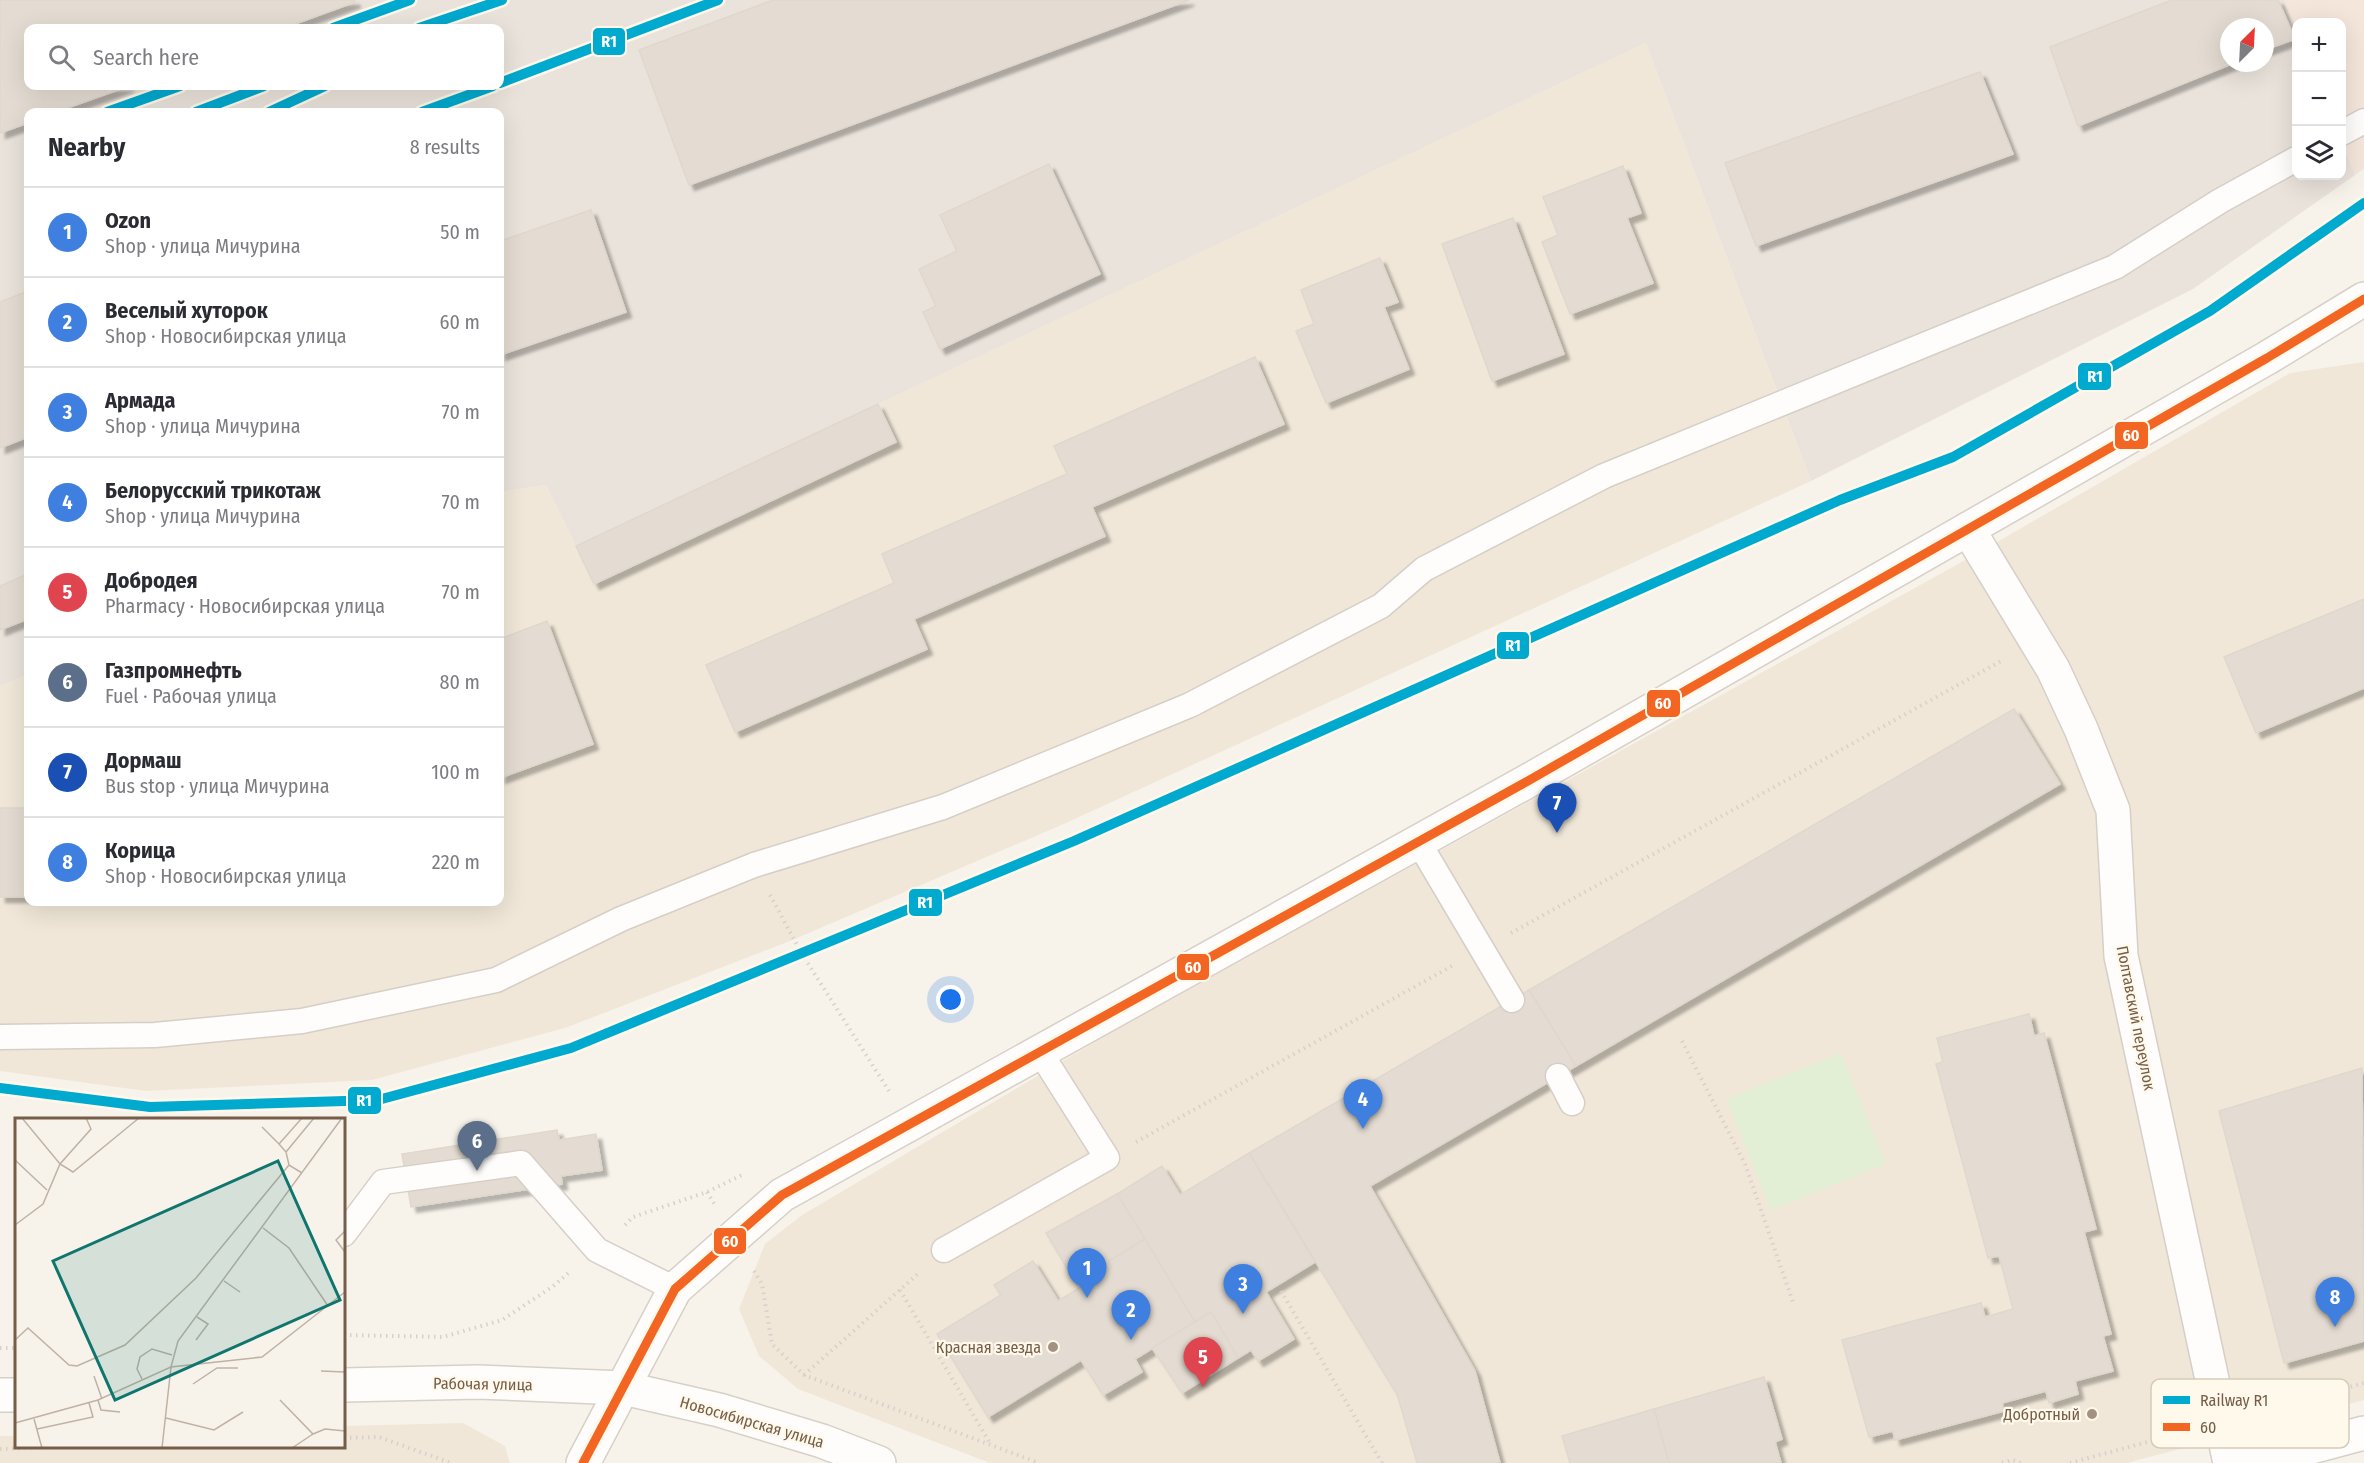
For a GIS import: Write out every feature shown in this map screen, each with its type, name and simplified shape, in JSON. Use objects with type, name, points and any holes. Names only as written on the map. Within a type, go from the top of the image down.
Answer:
[{"type":"main road","points":[[583,1463],[675,1289],[782,1195],[1419,843],[2267,358],[2364,299]]},
{"type":"main road","name":"Полтавский переулок","points":[[1968,529],[2053,669],[2081,729],[2113,810],[2121,956],[2212,1379]]},
{"type":"main road","name":"Рабочая улица","points":[[345,1385],[478,1382],[622,1388]]},
{"type":"main road","name":"Новосибирская улица","points":[[622,1388],[719,1410],[822,1441],[879,1463]]},
{"type":"main road","points":[[2349,1437],[2364,1433]]},
{"type":"main road","name":"Полтавский переулок","points":[[2227,1448],[2230,1463]]},
{"type":"main road","points":[[2251,1463],[2308,1448]]},
{"type":"lane","points":[[2346,131],[2364,121]]},
{"type":"lane","points":[[0,1037],[155,1035],[302,1021],[496,980],[621,919],[754,865],[944,807],[1190,705],[1381,606],[1424,568],[1604,476],[2115,267],[2220,201],[2292,161]]},
{"type":"lane","points":[[1419,843],[1512,1000]]},
{"type":"lane","points":[[944,1250],[1107,1158],[1040,1052]]},
{"type":"lane","points":[[1558,1076],[1572,1102]]},
{"type":"lane","points":[[345,1233],[383,1182],[521,1163],[597,1250],[675,1289]]},
{"type":"path","points":[[1107,1158],[2036,641]]},
{"type":"path","points":[[754,865],[802,954],[892,1096]]},
{"type":"path","points":[[1682,1041],[1745,1164],[1794,1302]]},
{"type":"path","points":[[345,1335],[443,1337],[502,1320],[552,1287],[633,1217],[707,1192],[750,1171]]},
{"type":"path","points":[[804,1375],[944,1250]]},
{"type":"path","points":[[762,1284],[772,1344],[804,1375],[1039,1463]]},
{"type":"path","points":[[900,1290],[992,1445]]},
{"type":"path","points":[[1281,1291],[1382,1463]]},
{"type":"path","points":[[345,1438],[379,1437],[452,1463]]},
{"type":"path","points":[[0,1449],[25,1448]]},
{"type":"path","points":[[2002,1463],[2012,1460],[2021,1463]]},
{"type":"shaded area","points":[[0,0],[2284,0],[2292,21],[2292,180],[2346,180],[2346,152],[2355,175],[2193,289],[1811,481],[1646,43],[576,546],[546,485],[504,491],[504,108],[24,108],[24,676],[0,686]]},
{"type":"shaded area","points":[[2284,0],[2364,0],[2364,169],[2355,175],[2346,152],[2346,18],[2292,18],[2292,21]]},
{"type":"shaded area","points":[[1646,43],[1811,481],[1066,823],[790,941],[565,1028],[372,1080],[146,1091],[0,1071],[0,686],[24,676],[24,906],[504,906],[504,491],[546,485],[576,546],[896,442],[878,404]]},
{"type":"shaded area","points":[[2364,362],[2364,1400],[2349,1404],[2349,1379],[2151,1379],[2151,1448],[2183,1448],[2127,1463],[990,1463],[798,1389],[759,1356],[739,1309],[765,1244],[802,1215],[1107,1035],[1978,553],[2290,373]]},
{"type":"shaded area","points":[[463,1423],[505,1446],[510,1463],[0,1463],[0,1436],[15,1436],[15,1448],[345,1448],[345,1426]]},
{"type":"green space","points":[[1841,1053],[1886,1164],[1771,1210],[1726,1099]]},
{"type":"building","points":[[0,0],[354,0],[355,2],[295,24],[24,24],[24,90],[118,90],[67,108],[24,108],[24,124],[0,133]]},
{"type":"building","points":[[773,0],[1189,0],[689,185],[639,50]]},
{"type":"building","points":[[2172,0],[2278,0],[2292,32],[2292,40],[2274,47],[2274,18],[2220,18],[2220,69],[2078,126],[2050,47]]},
{"type":"building","points":[[1980,72],[2013,154],[1756,246],[1725,163]]},
{"type":"building","points":[[1049,164],[1100,274],[940,349],[923,312],[936,306],[919,269],[957,251],[940,215]]},
{"type":"building","points":[[1623,166],[1641,213],[1627,218],[1653,283],[1570,314],[1542,242],[1558,235],[1543,197]]},
{"type":"building","points":[[591,210],[626,312],[504,354],[504,240]]},
{"type":"building","points":[[1513,218],[1564,354],[1492,381],[1442,244]]},
{"type":"building","points":[[1380,258],[1398,302],[1384,307],[1409,369],[1326,403],[1296,331],[1314,324],[1301,290]]},
{"type":"building","points":[[24,293],[24,439],[0,448],[0,302]]},
{"type":"building","points":[[1255,357],[1284,424],[1092,507],[1105,536],[914,619],[927,649],[735,732],[706,665],[894,583],[882,554],[1067,474],[1054,446]]},
{"type":"building","points":[[878,404],[896,442],[594,584],[576,546]]},
{"type":"building","points":[[24,576],[24,621],[0,630],[0,586]]},
{"type":"building","points":[[2364,599],[2364,688],[2256,733],[2224,657]]},
{"type":"building","points":[[547,621],[593,744],[504,777],[504,637]]},
{"type":"building","points":[[2014,709],[2060,784],[1576,1066],[1529,990]]},
{"type":"building","points":[[0,808],[24,808],[24,897],[0,897]]},
{"type":"building","points":[[1529,990],[1576,1066],[1370,1186],[1475,1371],[1500,1463],[1417,1463],[1397,1394],[1249,1153]]},
{"type":"building","points":[[2029,1014],[2034,1036],[2044,1033],[2096,1229],[2084,1232],[2111,1334],[2103,1336],[2113,1371],[2075,1381],[2078,1394],[2049,1403],[2046,1391],[2002,1403],[2004,1411],[1895,1440],[1893,1431],[1869,1437],[1842,1340],[1981,1303],[1985,1317],[2013,1309],[1999,1256],[1988,1258],[1936,1064],[1943,1062],[1937,1038]]},
{"type":"building","points":[[2362,1068],[2364,1341],[2284,1363],[2219,1111]]},
{"type":"building","points":[[557,1130],[559,1140],[596,1134],[602,1170],[561,1176],[562,1184],[411,1207],[402,1154]]},
{"type":"building","points":[[1249,1153],[1315,1262],[1266,1292],[1294,1339],[1258,1361],[1251,1350],[1238,1358],[1211,1312],[1195,1322],[1117,1194],[1162,1166],[1180,1195]]},
{"type":"building","points":[[1117,1194],[1145,1239],[1109,1261],[1112,1268],[1079,1288],[1046,1233]]},
{"type":"building","points":[[1145,1239],[1195,1322],[1135,1359],[1142,1372],[1103,1395],[1081,1360],[988,1417],[937,1334],[1001,1295],[994,1285],[1033,1261],[1058,1301],[1112,1268],[1109,1261]]},
{"type":"building","points":[[1211,1312],[1238,1358],[1182,1393],[1152,1348]]},
{"type":"building","points":[[1764,1377],[1782,1439],[1775,1442],[1781,1463],[1669,1463],[1654,1409]]},
{"type":"building","points":[[1654,1409],[1669,1463],[1570,1463],[1562,1436]]},
{"type":"rail line","name":"R1","points":[[344,24],[410,0]]},
{"type":"rail line","name":"R1","points":[[431,24],[502,0]]},
{"type":"rail line","name":"R1","points":[[504,81],[718,0]]},
{"type":"rail line","name":"R1","points":[[118,108],[169,90]]},
{"type":"rail line","name":"R1","points":[[206,108],[254,90]]},
{"type":"rail line","name":"R1","points":[[278,108],[316,90]]},
{"type":"rail line","name":"R1","points":[[433,108],[482,90]]},
{"type":"rail line","name":"R1","points":[[0,1088],[150,1107],[378,1100],[571,1048],[1074,841],[1840,500],[1953,457],[2210,311],[2364,203]]},
{"type":"transit line","name":"60","points":[[583,1463],[675,1289],[782,1195],[1526,782],[2267,358],[2364,299]]},
{"type":"place","name":"Дормаш","points":[[1557,833]]},
{"type":"place","name":"Белорусский трикотаж","points":[[1363,1129]]},
{"type":"place","name":"Газпромнефть","points":[[477,1171]]},
{"type":"place","name":"Ozon","points":[[1087,1298]]},
{"type":"place","name":"Армада","points":[[1243,1314]]},
{"type":"place","name":"Корица","points":[[2335,1327]]},
{"type":"place","name":"Веселый хуторок","points":[[1131,1340]]},
{"type":"place","name":"Красная звезда","points":[[1053,1347]]},
{"type":"place","name":"Добродея","points":[[1203,1387]]},
{"type":"place","name":"Добротный","points":[[2092,1414]]}]
